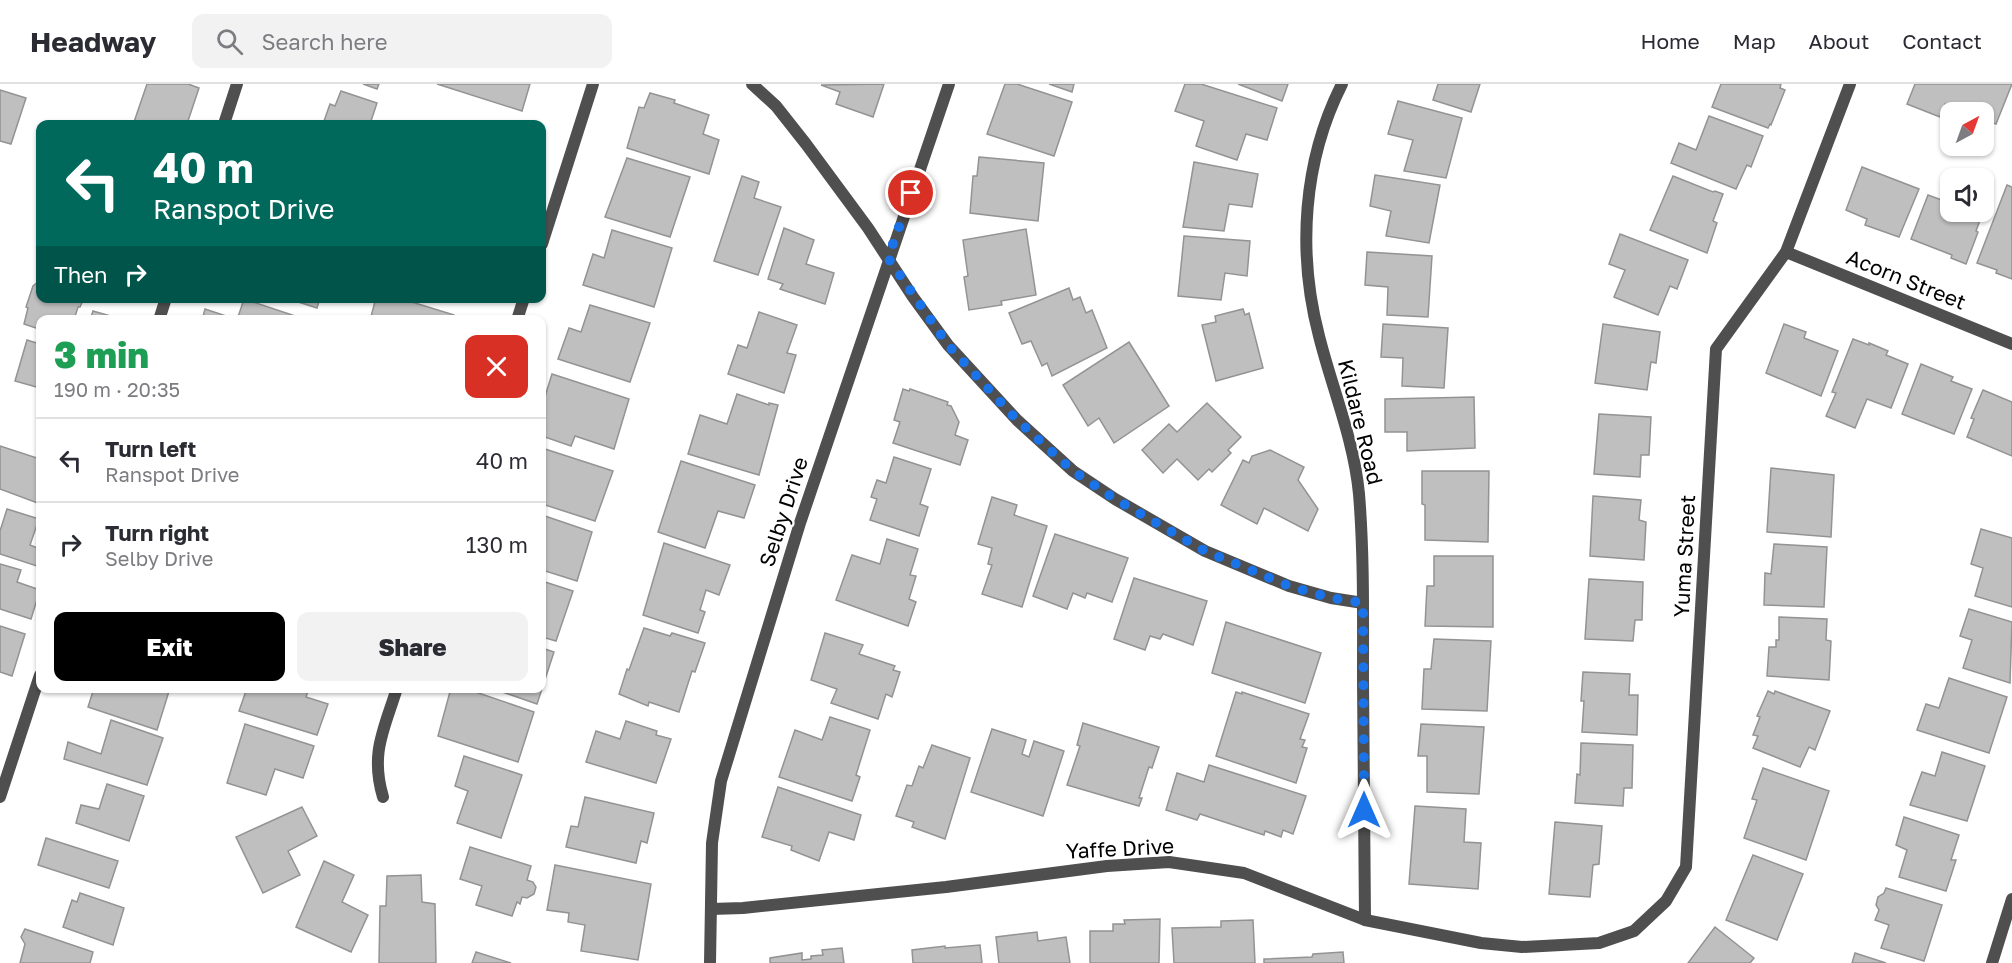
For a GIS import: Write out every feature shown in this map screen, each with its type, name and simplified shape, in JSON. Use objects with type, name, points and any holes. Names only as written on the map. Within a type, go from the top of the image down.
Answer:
[{"type":"street","points":[[225,120],[237,84]]},
{"type":"street","points":[[546,231],[593,84]]},
{"type":"street","points":[[752,84],[776,106],[806,144],[948,345],[1017,420],[1073,471],[1115,499],[1205,551],[1289,586],[1331,598],[1363,603]]},
{"type":"street","name":"Selby Drive","points":[[710,963],[712,843],[721,782],[800,523],[888,258],[949,84]]},
{"type":"street","name":"Kildare Road","points":[[1342,84],[1328,111],[1316,154],[1306,223],[1306,266],[1318,334],[1346,431],[1359,492],[1363,603],[1365,920]]},
{"type":"street","name":"Yuma Street","points":[[1522,947],[1599,943],[1634,931],[1666,901],[1686,867],[1716,349],[1786,252],[1850,84]]},
{"type":"street","name":"Acorn Street","points":[[1786,252],[2012,344]]},
{"type":"street","points":[[0,797],[36,687]]},
{"type":"street","points":[[383,797],[377,776],[377,751],[395,693]]},
{"type":"street","name":"Yaffe Drive","points":[[711,909],[744,908],[946,887],[1107,866],[1169,862],[1244,873],[1365,920],[1481,943],[1522,947]]},
{"type":"street","points":[[1992,963],[2012,899]]},
{"type":"building","points":[[147,84],[188,84],[199,88],[188,120],[135,120]]},
{"type":"building","points":[[363,84],[379,84],[377,89]]},
{"type":"building","points":[[437,84],[530,84],[522,111]]},
{"type":"building","points":[[884,84],[873,117],[836,104],[840,92],[821,85]]},
{"type":"building","points":[[1005,84],[1017,84],[1072,102],[1054,156],[987,134]]},
{"type":"building","points":[[1049,84],[1074,84],[1072,92]]},
{"type":"building","points":[[1185,84],[1201,84],[1277,108],[1267,140],[1246,134],[1237,160],[1196,146],[1204,121],[1175,111]]},
{"type":"building","points":[[1238,84],[1288,84],[1282,101]]},
{"type":"building","points":[[1438,84],[1480,84],[1471,112],[1433,100]]},
{"type":"building","points":[[1721,84],[1781,84],[1780,88],[1785,90],[1771,125],[1768,128],[1712,107]]},
{"type":"building","points":[[1915,84],[2012,84],[1996,124],[1994,123],[1994,102],[1940,102],[1940,117],[1907,104]]},
{"type":"building","points":[[0,90],[26,98],[11,144],[0,141]]},
{"type":"building","points":[[341,91],[377,103],[371,120],[324,120],[330,104],[335,106]]},
{"type":"building","points":[[650,93],[675,100],[674,103],[709,115],[703,134],[719,140],[709,174],[627,148],[639,107],[644,108]]},
{"type":"building","points":[[1398,101],[1462,118],[1446,178],[1404,171],[1413,140],[1388,134]]},
{"type":"building","points":[[1709,116],[1763,136],[1751,167],[1747,165],[1736,189],[1671,163],[1679,143],[1696,150]]},
{"type":"building","points":[[979,157],[1044,163],[1038,221],[970,213],[973,176],[977,176]]},
{"type":"building","points":[[627,158],[690,177],[670,237],[605,217]]},
{"type":"building","points":[[1194,162],[1258,174],[1252,207],[1229,204],[1224,231],[1183,227]]},
{"type":"building","points":[[1862,167],[1919,189],[1899,237],[1865,225],[1867,219],[1846,210]]},
{"type":"building","points":[[1375,175],[1440,185],[1429,243],[1386,236],[1391,211],[1370,206]]},
{"type":"building","points":[[742,176],[759,182],[754,198],[781,207],[758,275],[714,261]]},
{"type":"building","points":[[1673,176],[1723,194],[1713,221],[1717,223],[1707,253],[1650,230]]},
{"type":"building","points":[[2007,185],[2012,187],[2012,279],[1996,273],[1997,270],[1977,263]]},
{"type":"building","points":[[1928,195],[1940,199],[1940,222],[1979,222],[1966,264],[1951,258],[1952,255],[1911,239]]},
{"type":"building","points":[[784,228],[814,240],[806,264],[834,273],[825,304],[780,289],[783,284],[768,279]]},
{"type":"building","points":[[1026,229],[1036,295],[1001,301],[1002,305],[969,310],[964,277],[968,276],[963,240]]},
{"type":"building","points":[[612,230],[672,248],[654,307],[583,285],[593,254],[604,258]]},
{"type":"building","points":[[1620,234],[1688,260],[1677,289],[1670,286],[1658,315],[1614,297],[1625,270],[1609,264]]},
{"type":"building","points":[[1184,236],[1250,241],[1247,276],[1225,273],[1221,300],[1178,296]]},
{"type":"building","points":[[1367,252],[1432,256],[1428,317],[1387,315],[1388,287],[1365,285]]},
{"type":"building","points":[[36,284],[36,303],[82,303],[76,315],[36,315],[36,328],[24,324],[28,308],[26,307],[33,286]]},
{"type":"building","points":[[1069,288],[1073,300],[1080,297],[1086,313],[1092,310],[1107,348],[1052,376],[1047,363],[1042,366],[1031,341],[1022,344],[1009,313]]},
{"type":"building","points":[[243,303],[256,303],[292,315],[239,315]]},
{"type":"building","points":[[302,303],[318,303],[317,308]]},
{"type":"building","points":[[375,303],[415,303],[454,315],[371,315]]},
{"type":"building","points":[[590,305],[650,323],[630,382],[558,359],[569,328],[581,332]]},
{"type":"building","points":[[205,309],[223,315],[203,315]]},
{"type":"building","points":[[1243,309],[1245,315],[1249,313],[1263,368],[1216,381],[1202,325],[1216,322],[1215,316]]},
{"type":"building","points":[[93,311],[107,315],[92,315]]},
{"type":"building","points":[[759,312],[797,325],[787,353],[796,355],[784,393],[728,374],[738,345],[747,348]]},
{"type":"building","points":[[1383,324],[1448,328],[1444,388],[1402,386],[1403,358],[1381,357]]},
{"type":"building","points":[[1603,324],[1660,332],[1656,363],[1651,362],[1647,390],[1595,383]]},
{"type":"building","points":[[1784,324],[1806,332],[1804,338],[1838,351],[1821,396],[1766,373]]},
{"type":"building","points":[[1853,339],[1888,351],[1886,355],[1908,364],[1891,408],[1867,399],[1855,428],[1826,416],[1836,393],[1832,392]]},
{"type":"building","points":[[27,340],[36,343],[36,387],[15,381]]},
{"type":"building","points":[[1129,342],[1169,406],[1114,443],[1099,418],[1088,426],[1063,385]]},
{"type":"building","points":[[1921,364],[1953,377],[1951,381],[1972,389],[1954,434],[1902,414]]},
{"type":"building","points":[[552,374],[629,399],[614,449],[575,436],[571,446],[546,437],[546,393]]},
{"type":"building","points":[[903,389],[909,391],[910,389],[948,402],[947,405],[951,406],[959,422],[955,435],[968,440],[960,465],[893,443],[900,422],[894,420]]},
{"type":"building","points":[[1983,390],[2012,402],[2012,456],[1967,437],[1974,419],[1971,418]]},
{"type":"building","points":[[737,394],[769,405],[769,403],[778,405],[759,475],[688,454],[700,415],[727,424]]},
{"type":"building","points":[[1474,397],[1475,448],[1407,451],[1407,432],[1385,432],[1385,399]]},
{"type":"building","points":[[1207,403],[1241,437],[1228,450],[1231,453],[1212,472],[1209,469],[1198,480],[1177,459],[1163,473],[1142,450],[1169,424],[1177,432]]},
{"type":"building","points":[[1599,414],[1651,417],[1649,455],[1641,455],[1640,477],[1594,474]]},
{"type":"building","points":[[0,446],[36,458],[36,502],[0,489]]},
{"type":"building","points":[[546,449],[613,471],[595,521],[546,505]]},
{"type":"building","points":[[1270,450],[1304,467],[1298,480],[1318,509],[1308,531],[1264,508],[1257,524],[1221,505],[1243,460],[1249,463],[1252,456]]},
{"type":"building","points":[[894,457],[931,469],[920,504],[928,507],[919,536],[870,520],[877,499],[871,497],[877,480],[886,483]]},
{"type":"building","points":[[681,461],[755,485],[744,518],[718,511],[705,548],[658,532]]},
{"type":"building","points":[[1771,468],[1834,475],[1831,537],[1767,532]]},
{"type":"building","points":[[1422,471],[1489,471],[1488,542],[1425,540]]},
{"type":"building","points":[[1593,496],[1641,500],[1639,520],[1646,522],[1644,560],[1590,556]]},
{"type":"building","points":[[992,497],[1017,505],[1014,515],[1047,526],[1022,607],[982,594],[992,565],[988,564],[992,548],[978,544]]},
{"type":"building","points":[[7,509],[36,518],[36,528],[30,545],[36,547],[36,566],[0,554],[0,531]]},
{"type":"building","points":[[546,516],[592,532],[577,581],[546,571]]},
{"type":"building","points":[[1981,529],[2012,538],[2012,607],[1975,596],[1983,568],[1971,564]]},
{"type":"building","points":[[1055,534],[1128,558],[1112,602],[1087,593],[1085,598],[1073,593],[1067,609],[1033,596]]},
{"type":"building","points":[[887,539],[918,549],[910,575],[916,576],[909,599],[916,602],[908,626],[836,600],[852,555],[880,564]]},
{"type":"building","points":[[664,543],[730,565],[719,595],[706,590],[700,610],[705,612],[698,633],[643,615]]},
{"type":"building","points":[[1774,544],[1827,547],[1824,607],[1764,605],[1765,573],[1771,574]]},
{"type":"building","points":[[1434,556],[1493,556],[1493,627],[1425,626],[1427,586],[1434,586]]},
{"type":"building","points":[[0,564],[21,570],[17,582],[36,589],[36,603],[31,619],[0,609]]},
{"type":"building","points":[[1134,578],[1207,601],[1193,645],[1163,634],[1160,639],[1150,636],[1145,650],[1114,639]]},
{"type":"building","points":[[1589,579],[1643,582],[1642,620],[1635,620],[1633,641],[1585,639]]},
{"type":"building","points":[[546,582],[573,591],[556,641],[546,638]]},
{"type":"building","points":[[1969,609],[2012,622],[2010,683],[1963,668],[1972,640],[1960,636]]},
{"type":"building","points":[[1779,617],[1827,619],[1826,640],[1831,641],[1829,680],[1767,676],[1769,647],[1776,647],[1776,640],[1779,640]]},
{"type":"building","points":[[1226,622],[1321,653],[1305,703],[1212,673]]},
{"type":"building","points":[[0,626],[25,634],[12,676],[0,672]]},
{"type":"building","points":[[644,628],[670,636],[672,633],[705,643],[695,672],[692,671],[679,712],[649,702],[648,706],[619,694]]},
{"type":"building","points":[[825,633],[863,645],[859,654],[895,666],[893,670],[900,672],[892,697],[886,694],[878,719],[831,703],[837,689],[811,680]]},
{"type":"building","points":[[1434,639],[1491,641],[1487,711],[1422,709],[1424,669],[1431,669]]},
{"type":"building","points":[[546,649],[554,652],[546,676]]},
{"type":"building","points":[[1583,672],[1630,674],[1629,695],[1638,695],[1637,735],[1582,732]]},
{"type":"building","points":[[1949,678],[2007,697],[1989,753],[1917,730],[1926,704],[1939,708]]},
{"type":"building","points":[[1768,691],[1774,694],[1775,691],[1830,711],[1815,750],[1809,747],[1800,767],[1753,748],[1758,736],[1753,735],[1760,717],[1757,716]]},
{"type":"building","points":[[1236,692],[1309,714],[1300,739],[1305,740],[1302,747],[1307,748],[1296,783],[1216,756]]},
{"type":"building","points":[[92,693],[168,693],[157,730],[88,707]]},
{"type":"building","points":[[245,693],[307,693],[306,697],[328,704],[317,735],[239,711]]},
{"type":"building","points":[[450,693],[479,693],[534,712],[518,762],[438,736]]},
{"type":"building","points":[[505,693],[541,693],[537,704]]},
{"type":"building","points":[[830,717],[870,730],[856,775],[860,777],[852,801],[779,777],[795,730],[822,740]]},
{"type":"building","points":[[111,720],[163,738],[147,785],[64,759],[68,742],[101,754]]},
{"type":"building","points":[[626,721],[657,731],[656,735],[671,739],[656,783],[586,762],[596,731],[620,739]]},
{"type":"building","points":[[1083,723],[1159,747],[1152,768],[1149,767],[1139,798],[1142,798],[1139,806],[1067,785],[1080,746],[1077,745]]},
{"type":"building","points":[[245,724],[314,746],[303,778],[275,769],[266,795],[227,783]]},
{"type":"building","points":[[1421,724],[1484,727],[1479,794],[1427,792],[1427,756],[1418,756]]},
{"type":"building","points":[[992,729],[1026,740],[1022,754],[1029,757],[1034,741],[1064,751],[1043,816],[971,792]]},
{"type":"building","points":[[1581,743],[1633,745],[1632,788],[1624,788],[1623,806],[1575,803],[1577,774],[1580,775]]},
{"type":"building","points":[[932,745],[970,758],[945,839],[912,827],[914,822],[896,816],[907,785],[912,786],[919,766],[923,768]]},
{"type":"building","points":[[1942,752],[1985,766],[1967,821],[1910,805],[1922,772],[1935,776]]},
{"type":"building","points":[[464,756],[522,775],[501,838],[457,823],[468,791],[455,786]]},
{"type":"building","points":[[1209,765],[1306,796],[1293,834],[1283,830],[1281,837],[1265,831],[1264,835],[1200,814],[1197,820],[1166,810],[1177,773],[1204,782]]},
{"type":"building","points":[[1763,768],[1829,791],[1806,860],[1744,838],[1757,800],[1752,799]]},
{"type":"building","points":[[107,784],[144,796],[129,841],[76,823],[81,805],[99,809]]},
{"type":"building","points":[[778,787],[861,815],[854,840],[829,832],[819,861],[791,850],[792,846],[762,837]]},
{"type":"building","points":[[585,797],[654,813],[647,843],[641,841],[636,863],[566,847],[571,826],[578,827]]},
{"type":"building","points":[[1415,806],[1466,809],[1464,842],[1481,843],[1478,889],[1409,884]]},
{"type":"building","points":[[302,807],[317,836],[288,851],[300,875],[263,893],[236,837]]},
{"type":"building","points":[[1904,817],[1959,835],[1951,860],[1956,860],[1946,891],[1899,877],[1907,850],[1896,845]]},
{"type":"building","points":[[1555,822],[1602,826],[1599,864],[1593,865],[1590,897],[1549,894]]},
{"type":"building","points":[[46,838],[118,861],[109,888],[38,865]]},
{"type":"building","points":[[470,847],[531,866],[527,880],[533,882],[536,887],[534,894],[527,898],[522,897],[520,904],[517,902],[512,916],[476,905],[482,886],[460,879]]},
{"type":"building","points":[[1753,855],[1803,874],[1777,940],[1726,920]]},
{"type":"building","points":[[324,861],[354,875],[342,902],[368,915],[351,952],[296,927]]},
{"type":"building","points":[[555,865],[651,884],[638,960],[581,951],[585,925],[568,922],[569,913],[547,910]]},
{"type":"building","points":[[421,875],[422,902],[435,904],[436,963],[379,963],[380,906],[386,906],[387,876]]},
{"type":"building","points":[[1886,888],[1942,905],[1924,961],[1881,948],[1889,925],[1875,920],[1879,910],[1876,905],[1878,897],[1884,893]]},
{"type":"building","points":[[80,893],[124,908],[113,945],[63,927],[72,900],[77,902]]},
{"type":"building","points":[[1160,919],[1159,963],[1090,963],[1090,931],[1113,931],[1113,924],[1125,924],[1124,920]]},
{"type":"building","points":[[1253,920],[1255,963],[1174,963],[1172,928],[1221,927],[1221,921]]},
{"type":"building","points":[[1715,927],[1754,958],[1750,963],[1688,963]]},
{"type":"building","points":[[25,929],[93,952],[90,963],[20,963],[25,944],[21,937]]},
{"type":"building","points":[[1037,932],[1038,941],[1066,937],[1070,963],[999,963],[996,937]]},
{"type":"building","points":[[980,945],[982,963],[913,963],[912,950]]},
{"type":"building","points":[[842,948],[844,963],[770,963],[770,958],[802,953],[802,960],[811,959],[811,956],[823,955],[822,950]]},
{"type":"building","points":[[476,952],[511,963],[472,963]]},
{"type":"building","points":[[1343,952],[1344,963],[1264,963],[1264,959],[1312,957],[1313,954]]},
{"type":"building","points":[[1855,953],[1886,963],[1852,963]]},
{"type":"route","points":[[911,193],[888,258],[948,345],[1017,420],[1073,471],[1115,499],[1205,551],[1289,586],[1331,598],[1363,603],[1364,810]]}]
